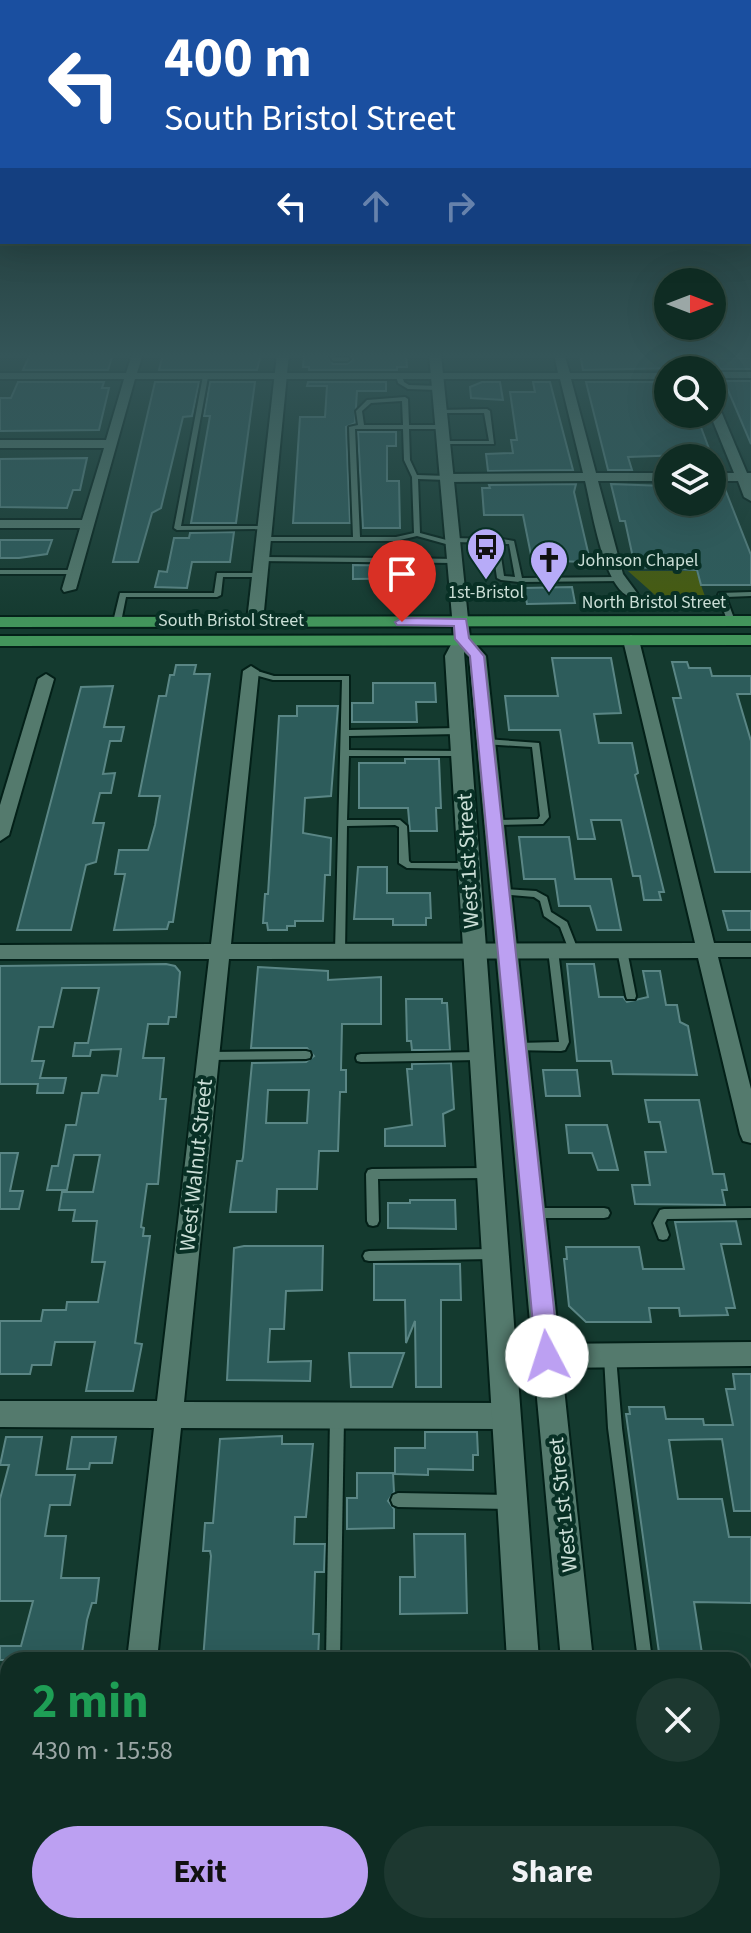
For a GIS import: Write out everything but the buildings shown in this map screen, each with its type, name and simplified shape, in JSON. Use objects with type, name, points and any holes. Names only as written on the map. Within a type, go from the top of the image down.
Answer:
[{"type":"main road","points":[[255,621],[274,444]]},
{"type":"main road","name":"West 1st Street","points":[[444,444],[462,631],[454,656],[471,950],[522,1652]]},
{"type":"main road","name":"South Bristol Street","points":[[0,622],[255,621],[462,631]]},
{"type":"main road","name":"North Bristol Street","points":[[462,631],[751,621]]},
{"type":"main road","name":"West 1st Street","points":[[462,631],[477,656],[576,1652]]},
{"type":"main road","name":"North Bristol Street","points":[[462,631],[631,640],[751,640]]},
{"type":"main road","name":"South Bristol Street","points":[[0,641],[462,631]]},
{"type":"street","points":[[69,589],[111,444]]},
{"type":"street","points":[[582,444],[619,579],[630,593]]},
{"type":"street","points":[[731,444],[747,477],[751,497]]},
{"type":"street","points":[[447,478],[654,477]]},
{"type":"street","points":[[726,477],[747,477]]},
{"type":"street","points":[[0,524],[88,524]]},
{"type":"street","points":[[631,640],[751,1134]]},
{"type":"street","name":"West Walnut Street","points":[[143,1652],[251,671]]},
{"type":"street","points":[[0,835],[46,679]]},
{"type":"street","points":[[0,952],[751,950]]},
{"type":"street","points":[[547,1356],[751,1354]]},
{"type":"street","points":[[0,1415],[505,1416]]},
{"type":"lane","points":[[193,444],[177,528],[357,539],[396,539],[417,534],[454,548]]},
{"type":"lane","points":[[356,444],[357,539]]},
{"type":"lane","points":[[407,444],[407,460],[415,477],[417,534]]},
{"type":"lane","points":[[415,477],[447,478]]},
{"type":"lane","points":[[396,539],[397,560]]},
{"type":"lane","points":[[117,622],[123,595],[217,595],[220,575],[260,567],[397,560],[495,540],[512,542],[519,580]]},
{"type":"lane","points":[[495,540],[501,578],[619,579]]},
{"type":"lane","points":[[0,572],[74,572]]},
{"type":"lane","points":[[731,621],[722,595],[751,594]]},
{"type":"lane","points":[[251,671],[273,678],[346,678],[340,951]]},
{"type":"lane","points":[[344,733],[459,731]]},
{"type":"lane","points":[[486,742],[536,745],[545,817],[540,822],[495,823]]},
{"type":"lane","points":[[344,753],[460,753]]},
{"type":"lane","points":[[342,823],[397,822],[403,826],[404,863],[410,866],[468,866]]},
{"type":"lane","points":[[502,892],[536,894],[544,899],[547,914],[564,925],[564,1042],[561,1047],[517,1047]]},
{"type":"lane","points":[[622,950],[631,996]]},
{"type":"lane","points":[[207,1056],[306,1055]]},
{"type":"lane","points":[[361,1058],[479,1056]]},
{"type":"lane","points":[[373,1221],[372,1174],[487,1173]]},
{"type":"lane","points":[[534,1213],[604,1213]]},
{"type":"lane","points":[[663,1235],[659,1223],[664,1214],[751,1213]]},
{"type":"lane","points":[[369,1256],[493,1254]]},
{"type":"lane","points":[[610,1355],[615,1428],[644,1652]]},
{"type":"lane","points":[[333,1652],[337,1415]]},
{"type":"lane","points":[[398,1500],[511,1502]]},
{"type":"green space","points":[[628,571],[696,571],[708,605],[648,605],[655,595]]},
{"type":"place","name":"1st-Bristol","points":[[486,581]]},
{"type":"place","name":"Johnson Chapel","points":[[549,594]]},
{"type":"route","points":[[402,622],[461,622],[462,639],[477,656],[547,1356]]}]
